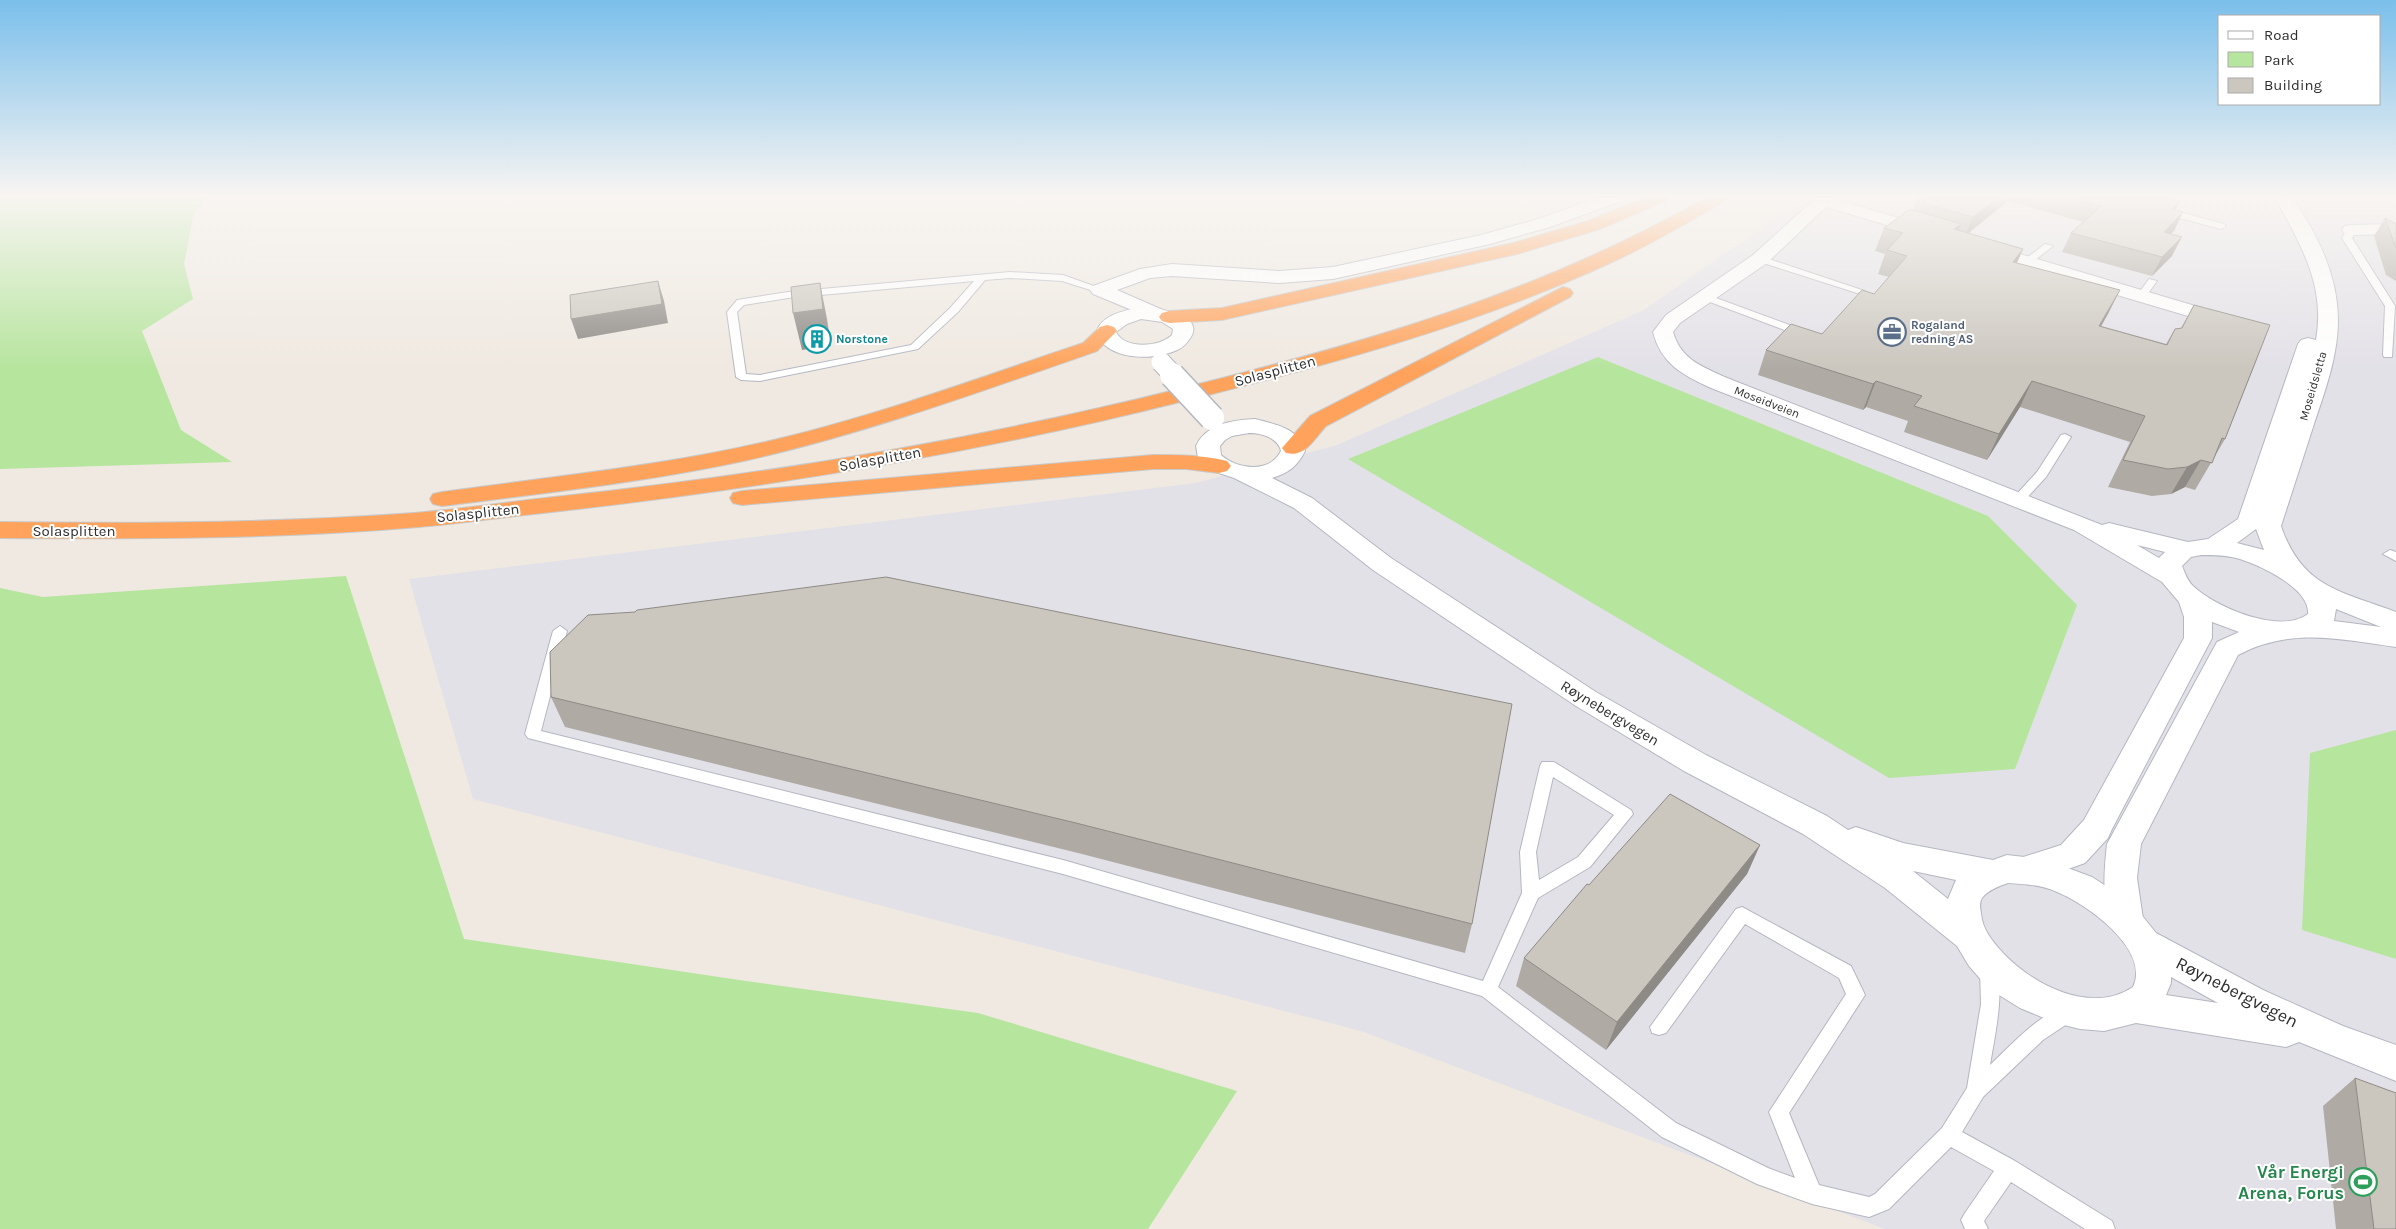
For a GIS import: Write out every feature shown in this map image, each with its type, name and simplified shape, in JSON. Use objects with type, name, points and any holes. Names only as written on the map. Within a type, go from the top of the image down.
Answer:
[{"type":"highway","points":[[1162,315],[1222,314],[1489,254]]},
{"type":"highway","name":"Solasplitten","points":[[0,518],[151,516],[439,499],[677,476],[826,454],[999,423],[1169,386],[1360,334],[1476,294],[1574,254]]},
{"type":"highway","name":"Solasplitten","points":[[0,530],[142,531],[418,520],[684,490],[916,453],[1120,411],[1317,360],[1493,304],[1579,269],[1605,254]]},
{"type":"highway","points":[[1291,455],[1318,421],[1632,254]]},
{"type":"highway","points":[[439,499],[673,467],[748,453],[813,437],[904,410],[1090,347],[1108,328]]},
{"type":"highway","points":[[418,520],[581,512],[1153,462],[1186,462],[1231,469]]},
{"type":"street","points":[[1100,290],[1147,273],[1172,270],[1279,277],[1333,273],[1418,254]]},
{"type":"street","name":"Moseidveien","points":[[1765,254],[1672,319],[1664,332],[1666,347],[1678,361],[1719,383],[2083,525]]},
{"type":"street","points":[[2001,254],[2147,289],[2194,312]]},
{"type":"street","name":"Moseidsletta","points":[[2213,547],[2249,523],[2307,346],[2311,303],[2298,254]]},
{"type":"street","name":"Moseidsletta","points":[[2310,627],[2322,618],[2322,605],[2274,548],[2268,526],[2325,349],[2328,307],[2319,264],[2314,254]]},
{"type":"street","points":[[2128,312],[2147,289]]},
{"type":"street","points":[[1100,290],[1178,322],[1183,328],[1182,335],[1173,354]]},
{"type":"street","points":[[1100,290],[1108,328],[1108,338],[1116,345],[1141,351],[1173,354],[1226,423],[1212,440],[1208,450],[1214,461],[1231,469],[1269,472],[1291,455]]},
{"type":"street","points":[[1108,328],[1127,316],[1162,315]]},
{"type":"street","name":"Røynebergvegen","points":[[1226,423],[1265,428],[1281,434],[1292,443],[1291,455],[1313,497],[1388,557],[1415,585]]},
{"type":"street","name":"Røynebergvegen","points":[[1231,469],[1303,503],[1382,564],[1586,699],[1695,763],[1815,825],[1897,878],[1968,935],[1989,964],[2013,984],[2041,1001],[2071,1011],[2096,1015],[2119,1013],[2137,1007],[2252,1023],[2330,1038]]},
{"type":"street","points":[[2083,525],[2185,549],[2213,547],[2239,551],[2258,557],[2303,582],[2396,622]]},
{"type":"street","points":[[2083,525],[2170,576],[2178,587],[2191,599],[2216,614],[2238,622],[2276,631],[2295,631],[2310,627],[2396,638]]},
{"type":"street","points":[[2170,576],[2168,564],[2174,555],[2185,549]]},
{"type":"street","points":[[2026,870],[2073,854],[2096,829],[2198,638],[2198,617],[2191,599]]},
{"type":"street","points":[[2136,932],[2120,878],[2124,844],[2227,649],[2246,639],[2276,631]]},
{"type":"street","name":"Røynebergvegen","points":[[1815,825],[1903,856],[1990,873]]},
{"type":"street","name":"Røynebergvegen","points":[[1968,935],[1962,914],[1964,896],[1974,882],[1990,873],[2007,870],[2026,870],[2053,875],[2079,886],[2104,900],[2136,932],[2250,1002],[2330,1038],[2396,1063]]},
{"type":"street","name":"Røynebergvegen","points":[[2136,932],[2153,963],[2154,981],[2148,995],[2137,1007]]},
{"type":"lane","points":[[2027,262],[2037,254]]},
{"type":"lane","points":[[2357,254],[2390,306],[2388,355]]},
{"type":"lane","points":[[1760,259],[1860,291]]},
{"type":"lane","points":[[982,278],[954,310],[914,347],[760,378],[741,377],[732,312],[742,302],[788,295],[1010,275],[1063,278],[1100,290]]},
{"type":"lane","points":[[1705,297],[1790,328]]},
{"type":"lane","points":[[2019,499],[2042,474],[2065,436]]},
{"type":"lane","points":[[560,631],[533,734],[1063,867],[1488,990],[1669,1130],[1764,1177],[1812,1194],[1869,1207],[1882,1202],[1949,1136],[1976,1091],[2036,1034],[2071,1011]]},
{"type":"lane","points":[[1488,990],[1531,893],[1528,852],[1548,766],[1625,814],[1584,862],[1531,893]]},
{"type":"lane","points":[[1659,1027],[1742,914],[1845,972],[1856,995],[1778,1112],[1812,1194]]},
{"type":"lane","points":[[1976,1091],[1990,1004],[1989,964]]},
{"type":"lane","points":[[1949,1136],[2008,1168],[2104,1229]]},
{"type":"lane","points":[[1977,1229],[1972,1220],[2008,1168]]},
{"type":"shaded area","points":[[1724,254],[2396,254],[2396,1229],[1885,1229],[1361,1031],[473,799],[409,579],[1196,483],[1337,445],[1642,311]]},
{"type":"green space","points":[[0,254],[186,254],[184,264],[193,299],[142,331],[181,430],[232,462],[0,469]]},
{"type":"green space","points":[[1598,357],[1988,516],[2077,605],[2015,769],[1889,778],[1348,459]]},
{"type":"green space","points":[[346,576],[464,939],[978,1013],[1237,1091],[1148,1229],[0,1229],[0,588],[43,597]]},
{"type":"green space","points":[[2396,730],[2396,959],[2302,930],[2310,753]]},
{"type":"building","points":[[1902,254],[2019,254],[2013,262],[2120,290],[2099,326],[2167,345],[2175,329],[2182,328],[2194,305],[2270,325],[2225,439],[2222,438],[2212,463],[2201,460],[2187,467],[2168,469],[2123,460],[2145,416],[2032,381],[1999,434],[1914,406],[1922,396],[1876,381],[1873,384],[1766,350],[1791,324],[1822,334],[1862,290],[1874,294],[1907,256]]},
{"type":"building","points":[[2152,254],[2165,254],[2162,257]]},
{"type":"building","points":[[658,281],[662,304],[571,319],[570,295]]},
{"type":"building","points":[[820,283],[823,309],[793,313],[791,287]]},
{"type":"building","points":[[886,577],[1512,704],[1472,924],[1076,823],[551,697],[550,652],[588,615],[635,612],[637,610]]},
{"type":"building","points":[[1670,794],[1760,845],[1617,1022],[1524,958],[1587,884],[1589,885]]},
{"type":"building","points":[[2355,1078],[2396,1093],[2396,1229],[2374,1229]]},
{"type":"place","name":"Rogaland redning AS","points":[[1892,332]]},
{"type":"place","name":"Norstone","points":[[817,339]]},
{"type":"place","name":"Vår Energi Arena, Forus","points":[[2363,1182]]}]
